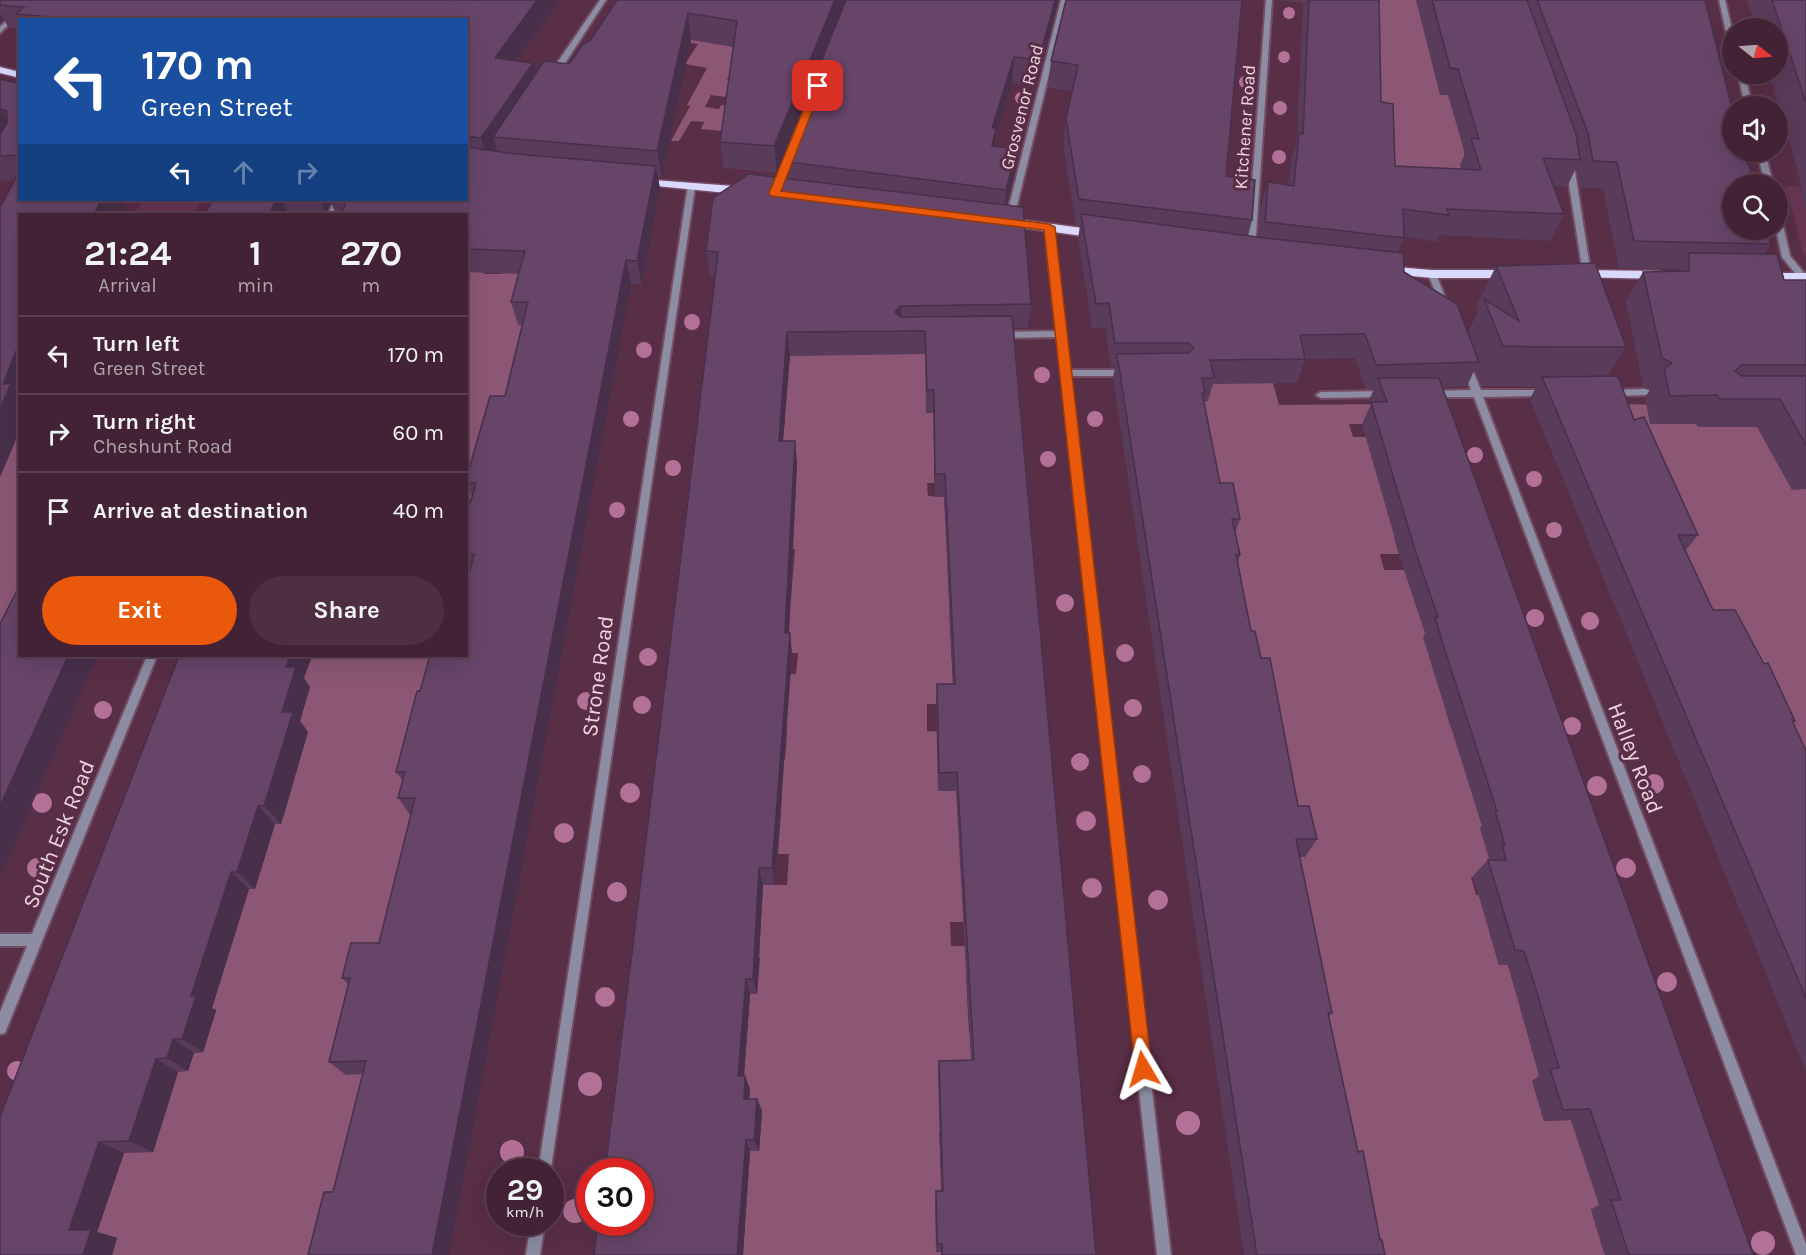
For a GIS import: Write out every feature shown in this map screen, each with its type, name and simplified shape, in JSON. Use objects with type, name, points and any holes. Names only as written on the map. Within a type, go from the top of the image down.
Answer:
[{"type":"main road","points":[[0,70],[18,74]]},
{"type":"main road","points":[[624,181],[763,192]]},
{"type":"main road","points":[[1003,221],[1108,236]]},
{"type":"main road","points":[[1369,269],[1432,274],[1528,274]]},
{"type":"main road","points":[[1563,274],[1678,275]]},
{"type":"main road","points":[[1757,277],[1805,278]]},
{"type":"street","points":[[0,31],[31,0]]},
{"type":"street","points":[[550,79],[603,0]]},
{"type":"street","name":"Grosvenor Road","points":[[1003,221],[1064,0]]},
{"type":"street","name":"Kitchener Road","points":[[1250,256],[1269,0]]},
{"type":"street","points":[[1722,0],[1726,18]]},
{"type":"street","points":[[1569,160],[1587,274]]},
{"type":"street","name":"Strone Road","points":[[547,1158],[691,187]]},
{"type":"street","points":[[1049,227],[1164,1255]]},
{"type":"street","points":[[1782,240],[1786,256],[1805,278]]},
{"type":"street","points":[[1432,274],[1450,322]]},
{"type":"street","points":[[994,334],[1060,334]]},
{"type":"street","name":"Halley Road","points":[[1462,352],[1803,1255]]},
{"type":"street","points":[[1065,373],[1136,373]]},
{"type":"street","points":[[1602,393],[1646,392]]},
{"type":"street","points":[[1422,394],[1557,393]]},
{"type":"street","points":[[1321,395],[1400,394]]},
{"type":"street","name":"South Esk Road","points":[[0,1028],[152,657]]},
{"type":"street","points":[[0,940],[36,939]]},
{"type":"street","points":[[533,1255],[536,1236]]},
{"type":"shaded area","points":[[758,0],[727,80],[751,83],[729,89],[725,97],[711,95],[705,107],[719,109],[721,105],[740,107],[743,133],[701,129],[704,122],[691,121],[679,141],[671,141],[707,68],[685,64],[698,44],[648,38]]},
{"type":"shaded area","points":[[1337,0],[1422,0],[1463,96],[1465,181],[1296,159],[1356,127],[1380,12],[1366,10]]},
{"type":"shaded area","points":[[1788,186],[1806,188],[1806,258],[1802,250]]},
{"type":"shaded area","points":[[142,201],[200,201],[194,213],[135,213]]},
{"type":"shaded area","points":[[468,228],[496,240],[484,274],[502,274],[510,254],[541,325],[468,572]]},
{"type":"shaded area","points":[[937,344],[940,413],[934,461],[934,483],[927,483],[928,496],[944,497],[946,527],[965,527],[947,550],[949,599],[986,611],[949,611],[954,704],[927,704],[927,731],[946,732],[958,791],[964,922],[950,922],[951,946],[1002,947],[966,975],[969,1032],[988,1033],[973,1133],[939,1133],[942,1191],[936,1252],[965,1252],[966,1255],[674,1255],[682,1151],[759,1151],[762,1111],[690,1089],[747,1033],[750,994],[757,994],[760,958],[752,957],[760,921],[763,885],[787,885],[789,854],[778,854],[782,796],[749,796],[752,760],[785,760],[787,732],[773,674],[796,674],[798,653],[767,653],[791,598],[795,549],[790,549],[758,463],[783,438],[785,417],[766,355],[865,355]]},
{"type":"shaded area","points":[[1168,383],[1273,383],[1279,405],[1388,404],[1378,424],[1349,424],[1353,437],[1398,437],[1432,538],[1394,538],[1399,554],[1380,554],[1384,570],[1442,570],[1410,585],[1420,618],[1458,618],[1446,711],[1451,728],[1493,728],[1532,852],[1491,876],[1471,877],[1476,895],[1503,894],[1489,930],[1499,965],[1508,965],[1541,1080],[1533,1081],[1544,1121],[1571,1120],[1580,1146],[1620,1209],[1591,1209],[1604,1253],[1659,1255],[1368,1255],[1277,857],[1305,856],[1176,507],[1195,402],[1208,401]]},
{"type":"shaded area","points":[[1617,404],[1771,407],[1806,489],[1806,816]]},
{"type":"shaded area","points":[[18,428],[18,652],[0,690],[0,477]]},
{"type":"shaded area","points":[[468,575],[502,576],[490,624],[418,791],[413,1074],[328,1255],[112,1255],[116,1238],[64,1226],[88,1153],[153,1152],[178,1072],[194,1053],[203,1052],[216,1011],[137,1011],[249,889],[255,889],[253,824],[281,824],[291,791],[256,667],[308,667],[312,657],[468,657]]},
{"type":"building","points":[[0,0],[537,0],[495,58],[533,63],[481,138],[468,136],[468,18],[63,18],[16,14],[24,7],[0,5]]},
{"type":"building","points":[[617,0],[835,0],[774,146],[720,142],[737,21],[688,13],[657,151],[493,137],[544,61],[569,64],[583,44],[590,41]]},
{"type":"building","points":[[846,0],[1055,0],[1039,60],[1014,57],[992,128],[996,128],[992,146],[1017,149],[1006,190],[781,161]]},
{"type":"building","points":[[1066,0],[1242,0],[1226,176],[1255,180],[1252,220],[1079,199],[1066,119],[1078,65],[1051,61]]},
{"type":"building","points":[[1309,0],[1379,0],[1381,102],[1393,104],[1395,166],[1481,170],[1471,138],[1479,139],[1458,69],[1450,68],[1432,0],[1527,0],[1576,134],[1580,160],[1543,158],[1564,214],[1447,209],[1449,215],[1403,209],[1404,238],[1265,222],[1268,182],[1294,186],[1299,133],[1303,134]]},
{"type":"building","points":[[1537,0],[1705,0],[1722,68],[1722,84],[1726,84],[1729,96],[1722,96],[1722,162],[1746,162],[1752,174],[1722,174],[1722,240],[1770,240],[1771,244],[1634,241],[1617,162],[1593,161],[1588,133]]},
{"type":"building","points":[[1772,0],[1806,0],[1806,103],[1788,48],[1788,18],[1778,18]]},
{"type":"building","points":[[0,79],[18,84],[18,155],[0,156],[0,134],[7,123],[7,111],[2,109],[0,112]]},
{"type":"building","points":[[468,147],[516,154],[656,166],[637,261],[626,260],[432,1255],[308,1255],[324,1192],[333,1192],[366,1061],[329,1062],[350,978],[342,978],[351,943],[379,943],[415,798],[398,798],[405,772],[396,772],[417,691],[420,691],[430,657],[468,657],[468,579],[474,554],[468,554],[468,511],[476,483],[468,483],[468,473],[490,396],[505,396],[528,302],[511,302],[525,251],[468,249],[468,213],[341,213],[347,201],[468,201]]},
{"type":"building","points":[[18,174],[18,201],[100,201],[94,213],[18,213],[18,346],[3,384],[11,383],[0,409],[0,208]]},
{"type":"building","points":[[749,174],[1023,207],[1031,304],[901,306],[895,312],[901,317],[1012,316],[1096,1255],[942,1255],[942,1244],[937,1244],[936,1191],[943,1191],[939,1061],[974,1060],[957,772],[939,773],[937,684],[955,684],[945,474],[935,474],[934,390],[927,390],[925,331],[787,332],[779,441],[795,441],[785,633],[790,633],[772,868],[759,868],[753,979],[746,979],[738,1076],[745,1076],[744,1099],[757,1099],[754,1140],[746,1140],[737,1255],[594,1255],[596,1236],[654,1236],[654,1158],[607,1158],[718,252],[706,251],[713,198]]},
{"type":"building","points":[[212,201],[276,201],[270,213],[206,213]]},
{"type":"building","points":[[1081,214],[1403,253],[1404,272],[1457,304],[1479,362],[1376,365],[1365,334],[1300,335],[1305,359],[1210,360],[1214,378],[1202,378],[1205,393],[1202,393],[1220,483],[1233,483],[1240,519],[1232,519],[1240,555],[1236,555],[1251,631],[1255,631],[1261,658],[1270,658],[1298,806],[1309,806],[1317,839],[1296,839],[1332,1013],[1328,1013],[1358,1152],[1363,1151],[1385,1255],[1257,1255],[1117,354],[1188,353],[1194,348],[1188,343],[1115,343],[1109,303],[1096,304]]},
{"type":"building","points":[[1689,253],[1777,254],[1784,280],[1806,280],[1806,365],[1742,365],[1735,371],[1742,376],[1806,376],[1806,445],[1780,399],[1719,399],[1717,395],[1670,396],[1664,369],[1672,363],[1662,358],[1643,272],[1689,271]]},
{"type":"building","points":[[1595,263],[1626,347],[1503,346],[1484,299],[1519,321],[1496,266]]},
{"type":"building","points":[[1618,376],[1634,420],[1644,417],[1698,535],[1678,535],[1713,610],[1735,610],[1764,664],[1768,663],[1806,751],[1806,998],[1542,377]]},
{"type":"building","points":[[1378,378],[1439,378],[1753,1255],[1629,1255],[1611,1200],[1621,1200],[1590,1109],[1563,1110],[1550,1069],[1559,1068],[1535,986],[1524,951],[1515,950],[1488,860],[1506,860],[1502,845],[1505,845],[1495,811],[1497,811],[1446,654],[1435,617],[1438,617],[1415,550],[1371,402],[1387,402]]},
{"type":"building","points":[[18,589],[18,657],[68,657],[0,806],[0,624]]},
{"type":"building","points":[[179,657],[290,657],[286,667],[296,667],[282,712],[293,712],[264,806],[258,806],[237,872],[231,872],[191,996],[196,996],[182,1039],[173,1039],[167,1058],[156,1059],[129,1141],[99,1142],[69,1230],[91,1230],[83,1255],[0,1255],[0,1117]]},
{"type":"route","points":[[818,86],[775,193],[1049,227],[1143,1069]]}]
